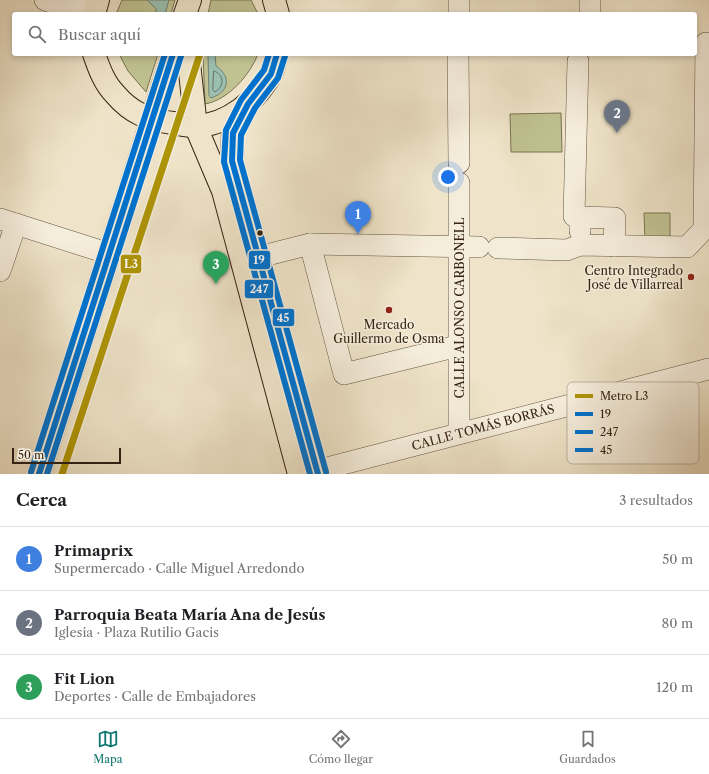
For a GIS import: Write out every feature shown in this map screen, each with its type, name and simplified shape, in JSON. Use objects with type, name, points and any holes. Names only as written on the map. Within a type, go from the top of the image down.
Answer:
[{"type":"main road","points":[[186,12],[190,0]]},
{"type":"main road","points":[[95,56],[101,74],[114,94],[132,110],[152,121],[196,126],[215,123],[248,104]]},
{"type":"main road","points":[[39,474],[172,56]]},
{"type":"main road","points":[[188,56],[196,126],[223,191],[309,473]]},
{"type":"main road","points":[[274,64],[248,104],[233,133],[232,161],[259,257],[309,473]]},
{"type":"street","points":[[45,0],[72,10],[96,6]]},
{"type":"street","points":[[459,0],[459,12]]},
{"type":"street","points":[[590,0],[590,12]]},
{"type":"street","points":[[259,257],[310,244],[479,247],[687,247],[704,229],[703,43]]},
{"type":"street","points":[[274,64],[287,56]]},
{"type":"street","name":"CALLE ALONSO CARBONELL","points":[[458,56],[459,173],[479,247],[458,346],[459,433]]},
{"type":"street","points":[[573,247],[577,212],[578,61]]},
{"type":"street","points":[[577,212],[615,218],[614,246]]},
{"type":"street","points":[[0,271],[8,222],[110,254]]},
{"type":"street","points":[[310,244],[344,374],[458,346]]},
{"type":"street","name":"CALLE TOMÁS BORRÁS","points":[[658,382],[709,369]]},
{"type":"street","name":"CALLE TOMÁS BORRÁS","points":[[309,473],[567,405]]},
{"type":"shaded area","points":[[122,0],[175,0],[172,12],[117,12]]},
{"type":"shaded area","points":[[211,0],[251,0],[257,12],[208,12]]},
{"type":"shaded area","points":[[120,56],[157,56],[146,92],[128,71]]},
{"type":"shaded area","points":[[203,56],[257,56],[244,78],[230,92],[214,102],[205,104]]},
{"type":"shaded area","points":[[561,113],[562,152],[511,152],[510,114]]},
{"type":"shaded area","points":[[644,213],[670,213],[670,240],[645,240]]},
{"type":"water","points":[[147,0],[169,0],[166,12],[156,12],[156,9]]},
{"type":"water","points":[[208,56],[215,56],[216,66],[224,75],[226,84],[222,92],[211,98],[209,96]]},
{"type":"metro line","name":"L3","points":[[62,474],[199,56]]},
{"type":"transit line","name":"45","points":[[31,472],[164,56]]},
{"type":"transit line","name":"19","points":[[39,474],[172,56]]},
{"type":"transit line","name":"247","points":[[47,474],[181,56]]},
{"type":"transit line","name":"247","points":[[268,56],[264,70],[241,100],[226,130],[224,162],[310,474]]},
{"type":"transit line","name":"19","points":[[276,56],[271,74],[248,104],[233,133],[232,161],[318,474]]},
{"type":"transit line","name":"45","points":[[285,56],[278,78],[255,108],[241,135],[240,160],[326,472]]},
{"type":"place","name":"Parroquia Beata María Ana de Jesús","points":[[617,133]]},
{"type":"place","name":"Primaprix","points":[[358,234]]},
{"type":"place","name":"Centro Integrado José de Villarreal","points":[[691,277]]},
{"type":"place","name":"Fit Lion","points":[[216,284]]},
{"type":"place","name":"Mercado Guillermo de Osma","points":[[389,310]]}]
